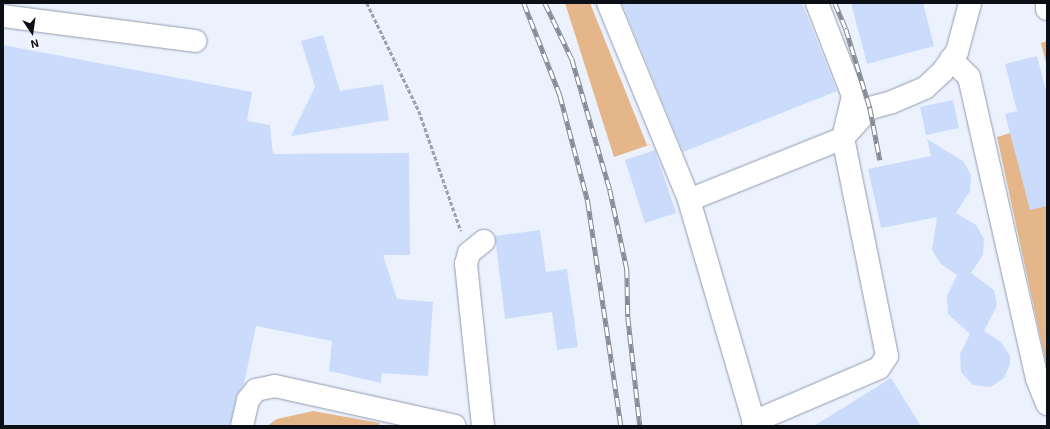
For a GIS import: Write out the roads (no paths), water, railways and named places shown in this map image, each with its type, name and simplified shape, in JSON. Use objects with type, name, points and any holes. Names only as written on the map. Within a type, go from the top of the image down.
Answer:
[{"type":"street","points":[[608,3],[689,200],[754,424],[879,368],[887,356],[843,138],[853,96],[817,3]]},
{"type":"street","points":[[689,200],[843,138],[870,108],[892,102],[925,88],[957,52],[970,3]]},
{"type":"street","points":[[3,16],[195,41]]},
{"type":"street","points":[[951,59],[969,77],[1037,379],[1047,404]]},
{"type":"street","points":[[477,247],[466,264],[483,426]]},
{"type":"street","points":[[242,426],[248,400],[256,390],[275,386],[454,426]]},
{"type":"railway","points":[[524,3],[560,95],[588,202],[621,426]]},
{"type":"railway","points":[[545,3],[572,59],[610,190],[627,269],[628,317],[640,426]]},
{"type":"railway","points":[[835,3],[846,29],[870,108],[880,160]]}]
